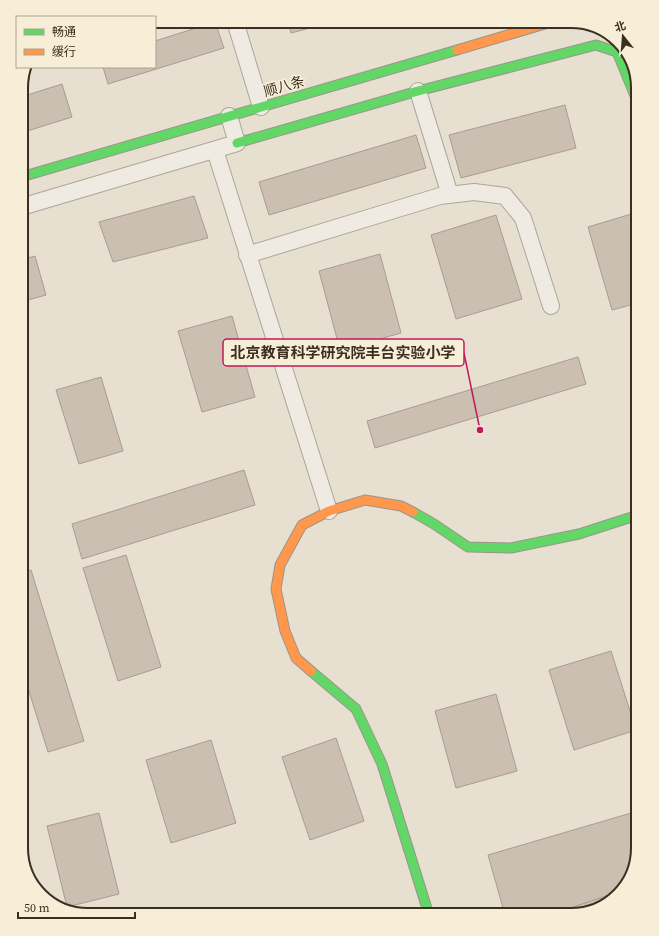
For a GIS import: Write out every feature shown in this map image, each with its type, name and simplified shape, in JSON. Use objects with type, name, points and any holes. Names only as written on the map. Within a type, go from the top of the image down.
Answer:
[{"type":"street","points":[[237,28],[261,107]]},
{"type":"street","name":"顺八条","points":[[28,176],[531,28]]},
{"type":"street","points":[[28,205],[418,91],[580,48],[596,46],[617,52],[631,85]]},
{"type":"street","points":[[418,91],[450,195]]},
{"type":"street","points":[[229,116],[237,143]]},
{"type":"street","points":[[215,150],[329,511]]},
{"type":"street","points":[[247,255],[440,196],[474,192],[505,196],[523,218],[551,306]]},
{"type":"street","points":[[427,908],[399,814],[382,764],[356,709],[296,658],[285,631],[276,589],[280,565],[302,525],[329,511],[365,500],[402,506],[434,524],[468,547],[511,548],[579,534],[631,517]]},
{"type":"building","points":[[196,28],[217,28],[224,48],[108,84],[103,68],[156,68],[156,41]]},
{"type":"building","points":[[290,28],[310,28],[291,33]]},
{"type":"building","points":[[62,84],[72,117],[28,131],[28,95]]},
{"type":"building","points":[[565,105],[576,148],[461,178],[449,135]]},
{"type":"building","points":[[416,135],[426,168],[269,215],[259,182]]},
{"type":"building","points":[[194,196],[208,238],[113,262],[99,222]]},
{"type":"building","points":[[631,214],[631,305],[612,310],[588,227]]},
{"type":"building","points":[[496,215],[522,299],[456,319],[431,235]]},
{"type":"building","points":[[380,254],[401,333],[340,350],[319,271]]},
{"type":"building","points":[[35,256],[46,295],[28,300],[28,258]]},
{"type":"building","points":[[232,316],[255,397],[202,412],[178,331]]},
{"type":"building","points":[[578,357],[586,384],[375,448],[367,421]]},
{"type":"building","points":[[101,377],[123,451],[79,464],[56,390]]},
{"type":"building","points":[[244,470],[255,505],[82,559],[72,524]]},
{"type":"building","points":[[126,555],[161,667],[118,681],[83,568]]},
{"type":"building","points":[[31,570],[84,741],[48,752],[28,688],[28,571]]},
{"type":"building","points":[[611,651],[631,714],[631,732],[574,750],[549,670]]},
{"type":"building","points":[[496,694],[517,771],[456,788],[435,711]]},
{"type":"building","points":[[336,738],[364,821],[310,840],[282,757]]},
{"type":"building","points":[[211,740],[236,823],[171,843],[146,760]]},
{"type":"building","points":[[99,813],[119,894],[72,906],[66,903],[47,826]]},
{"type":"building","points":[[631,813],[631,848],[629,863],[623,878],[607,896],[586,906],[571,908],[503,908],[488,855]]},
{"type":"building","points":[[608,896],[586,906],[570,908]]},
{"type":"traffic: fast","points":[[237,143],[418,91],[596,45],[617,52],[631,85]]},
{"type":"traffic: fast","points":[[28,175],[457,50]]},
{"type":"traffic: fast","points":[[413,512],[468,547],[511,548],[579,534],[631,517]]},
{"type":"traffic: fast","points":[[311,671],[356,709],[382,764],[427,908]]},
{"type":"traffic: slow","points":[[457,50],[531,28]]},
{"type":"traffic: slow","points":[[311,671],[296,658],[285,631],[276,589],[280,565],[302,525],[329,511],[365,500],[401,506],[413,512]]},
{"type":"place","name":"北京教育科学研究院丰台实验小学","points":[[480,430]]}]
